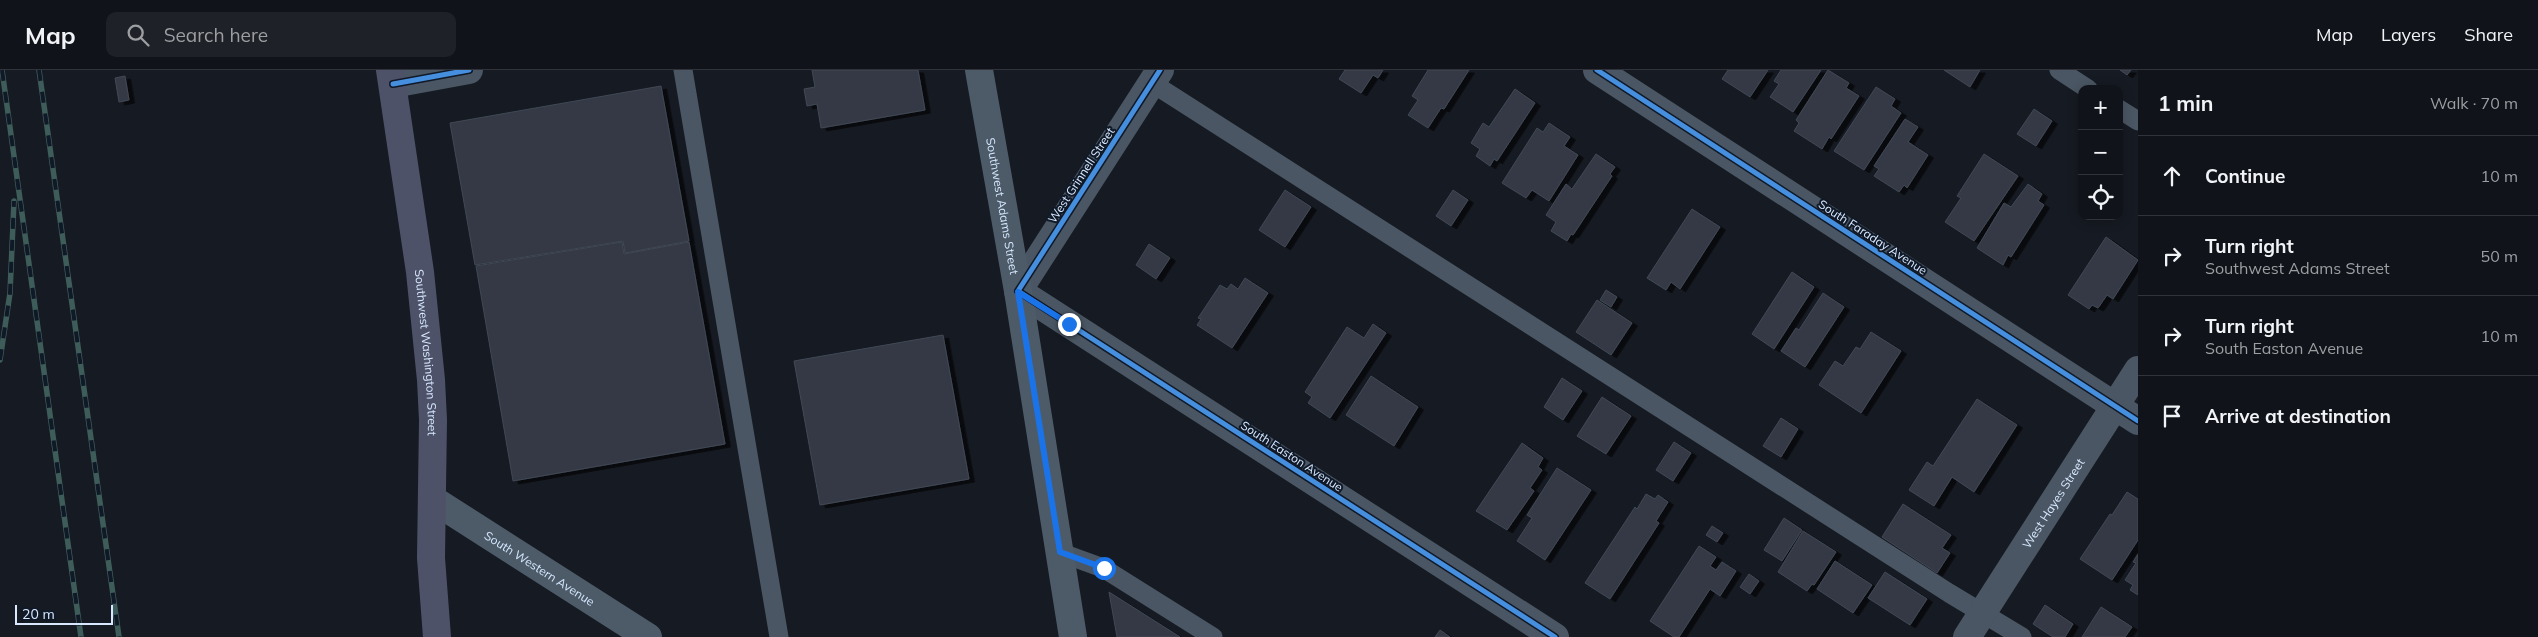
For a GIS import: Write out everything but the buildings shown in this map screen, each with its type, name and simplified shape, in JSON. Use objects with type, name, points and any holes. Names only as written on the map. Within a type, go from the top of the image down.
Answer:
[{"type":"main road","name":"Southwest Adams Street","points":[[979,70],[1018,292],[1073,637]]},
{"type":"main road","name":"Southwest Washington Street","points":[[392,77],[420,272],[428,346],[433,420],[431,558],[437,637]]},
{"type":"main road","name":"South Western Avenue","points":[[432,499],[648,637]]},
{"type":"street","points":[[392,77],[469,70]]},
{"type":"street","name":"South Faraday Avenue","points":[[1597,70],[2138,421]]},
{"type":"street","name":"West Grinnell Street","points":[[1018,292],[1156,76]]},
{"type":"street","name":"South Easton Avenue","points":[[1018,292],[1555,637]]},
{"type":"street","name":"West Hayes Street","points":[[1967,637],[2138,370]]},
{"type":"lane","points":[[683,70],[779,637]]},
{"type":"lane","points":[[2059,70],[2082,85]]},
{"type":"lane","points":[[1156,76],[2022,637]]},
{"type":"lane","points":[[2123,112],[2138,121]]},
{"type":"lane","points":[[1060,552],[1104,568],[1213,637]]},
{"type":"railway","points":[[2,70],[81,637]]},
{"type":"railway","points":[[39,70],[119,637]]},
{"type":"railway","points":[[0,360],[10,293],[14,201]]},
{"type":"cycle path","points":[[393,84],[469,70]]},
{"type":"cycle path","points":[[1160,70],[1018,291],[1555,637]]},
{"type":"cycle path","points":[[1597,70],[2138,421]]},
{"type":"route","points":[[1069,324],[1018,292],[1060,552],[1104,568]]}]
